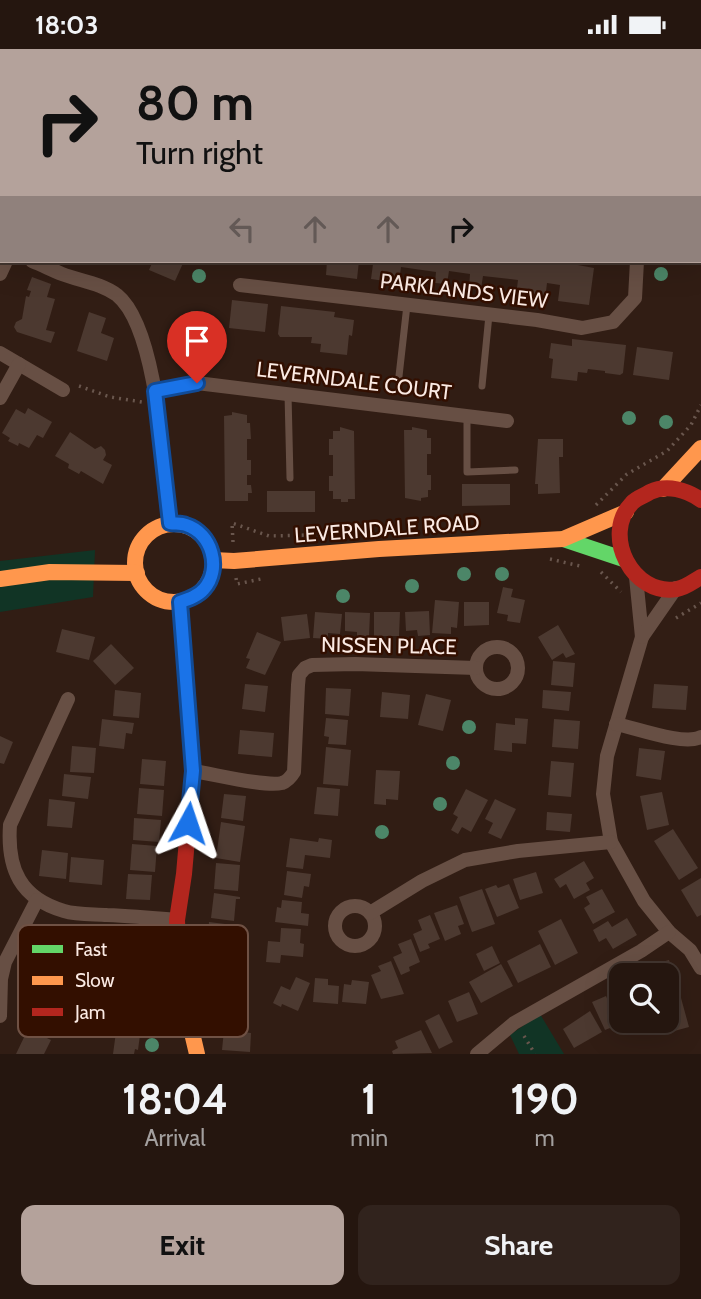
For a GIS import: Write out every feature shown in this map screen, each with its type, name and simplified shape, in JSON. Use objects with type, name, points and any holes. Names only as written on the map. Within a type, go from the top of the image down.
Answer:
[{"type":"street","points":[[37,263],[107,288],[124,301],[137,322],[157,398],[170,523]]},
{"type":"street","name":"PARKLANDS VIEW","points":[[240,285],[537,320],[582,328],[613,322],[635,298],[636,263]]},
{"type":"street","points":[[0,352],[63,390]]},
{"type":"street","points":[[0,398],[19,364]]},
{"type":"street","name":"LEVERNDALE COURT","points":[[157,398],[197,383],[507,421]]},
{"type":"street","name":"LEVERNDALE ROAD","points":[[213,560],[234,561],[379,549],[563,539],[592,529],[626,512],[642,496],[663,489],[701,448]]},
{"type":"street","points":[[663,489],[686,491],[701,500]]},
{"type":"street","points":[[626,512],[619,535],[623,559],[636,577],[654,587],[676,588],[701,577]]},
{"type":"street","points":[[170,523],[186,525],[200,533],[210,546],[213,560],[211,579],[204,589],[194,597],[180,602],[163,600],[150,594],[140,583],[137,573],[136,555],[142,540],[155,528],[170,523]]},
{"type":"street","name":"LEVERNDALE ROAD","points":[[563,539],[623,559]]},
{"type":"street","points":[[0,579],[44,574],[137,573]]},
{"type":"street","points":[[636,577],[642,637]]},
{"type":"street","points":[[676,588],[642,637],[607,757],[603,794],[611,842],[644,901],[669,932],[690,950],[701,968]]},
{"type":"street","points":[[177,925],[193,771],[180,602]]},
{"type":"street","name":"NISSEN PLACE","points":[[193,771],[263,783],[282,783],[289,780],[294,772],[299,674],[312,665],[476,668]]},
{"type":"street","points":[[68,699],[10,825],[8,845],[13,869],[37,900],[66,912],[177,920]]},
{"type":"street","points":[[616,724],[694,741],[701,737]]},
{"type":"street","points":[[370,913],[422,881],[465,860],[518,851],[611,842]]},
{"type":"street","points":[[24,925],[37,900]]},
{"type":"street","points":[[477,1054],[514,1023],[641,951],[669,932]]},
{"type":"street","points":[[0,1016],[1,979],[5,962],[18,937]]},
{"type":"lane","points":[[399,376],[407,305]]},
{"type":"lane","points":[[482,386],[489,316]]},
{"type":"lane","points":[[288,394],[290,478]]},
{"type":"lane","points":[[467,416],[467,471],[515,470]]},
{"type":"path","points":[[63,390],[71,382],[110,397],[157,398]]},
{"type":"path","points":[[514,1023],[535,1054]]},
{"type":"green space","points":[[95,550],[93,597],[0,612],[0,561]]},
{"type":"green space","points":[[540,1014],[564,1054],[519,1054],[510,1035]]},
{"type":"building","points":[[152,263],[183,263],[175,281],[149,270]]},
{"type":"building","points":[[327,263],[359,263],[357,279],[326,275]]},
{"type":"building","points":[[361,263],[567,263],[594,268],[589,305],[558,301],[560,285],[547,283],[545,300],[516,296],[518,280],[483,276],[481,289],[469,288],[470,274],[449,271],[447,284],[435,283],[436,272],[401,267],[399,283],[371,279],[373,264]]},
{"type":"building","points":[[32,277],[51,284],[47,297],[55,299],[46,330],[55,332],[51,343],[17,332],[14,327],[16,322],[22,319],[26,296],[29,297],[31,291],[27,290]]},
{"type":"building","points":[[232,300],[268,304],[265,332],[229,328]]},
{"type":"building","points":[[281,306],[335,312],[334,317],[354,320],[347,355],[320,352],[321,344],[311,343],[312,337],[280,337]]},
{"type":"building","points":[[89,312],[106,318],[101,333],[114,338],[107,361],[77,351]]},
{"type":"building","points":[[572,339],[626,345],[623,373],[620,375],[588,369],[587,373],[578,372],[577,381],[551,378],[551,343],[572,346]]},
{"type":"building","points":[[637,347],[673,352],[669,380],[633,375]]},
{"type":"building","points":[[28,408],[52,422],[43,438],[37,435],[29,448],[8,441],[10,438],[2,433],[16,409],[25,414]]},
{"type":"building","points":[[232,412],[247,415],[247,423],[250,423],[251,439],[247,439],[247,460],[251,460],[251,475],[247,475],[247,485],[251,485],[252,493],[248,493],[248,501],[225,501],[224,416],[232,415]]},
{"type":"building","points":[[340,427],[354,431],[355,499],[348,499],[348,502],[333,499],[333,491],[329,491],[329,476],[333,476],[333,455],[329,455],[329,439],[333,439],[333,431],[340,431]]},
{"type":"building","points":[[412,427],[427,430],[427,438],[431,438],[431,454],[427,454],[427,475],[431,475],[431,490],[428,490],[428,497],[421,498],[421,501],[405,498],[404,430],[412,430]]},
{"type":"building","points":[[70,432],[95,449],[101,446],[105,450],[103,460],[112,465],[103,484],[81,471],[79,474],[68,468],[69,464],[55,456]]},
{"type":"building","points":[[538,439],[563,439],[563,457],[559,457],[560,493],[538,494],[538,484],[535,484]]},
{"type":"building","points":[[462,484],[510,484],[510,505],[462,506]]},
{"type":"building","points":[[267,491],[315,491],[315,512],[267,512]]},
{"type":"building","points":[[503,587],[513,589],[511,597],[525,600],[520,623],[507,621],[508,615],[497,613]]},
{"type":"building","points":[[435,600],[459,602],[457,628],[451,627],[451,634],[432,633]]},
{"type":"building","points":[[464,602],[489,602],[489,625],[464,626]]},
{"type":"building","points":[[429,611],[430,635],[418,636],[417,630],[406,631],[405,612]]},
{"type":"building","points":[[315,612],[342,614],[340,634],[328,633],[328,639],[313,638]]},
{"type":"building","points":[[345,612],[370,613],[369,637],[345,631]]},
{"type":"building","points":[[374,612],[400,612],[399,636],[374,636]]},
{"type":"building","points":[[307,614],[310,638],[284,641],[281,617]]},
{"type":"building","points":[[558,625],[575,654],[566,658],[563,653],[552,660],[538,637]]},
{"type":"building","points":[[62,629],[95,637],[89,660],[56,652]]},
{"type":"building","points":[[257,632],[281,642],[265,675],[246,668],[250,659],[246,658]]},
{"type":"building","points":[[111,644],[134,668],[115,685],[93,661]]},
{"type":"building","points":[[553,661],[575,663],[573,687],[551,685]]},
{"type":"building","points":[[245,684],[268,686],[265,712],[242,709]]},
{"type":"building","points":[[654,684],[688,686],[686,710],[652,708]]},
{"type":"building","points":[[326,688],[351,689],[349,716],[325,714]]},
{"type":"building","points":[[115,690],[141,693],[139,718],[113,716]]},
{"type":"building","points":[[543,690],[571,692],[569,711],[542,708]]},
{"type":"building","points":[[382,692],[410,695],[408,719],[380,717]]},
{"type":"building","points":[[426,694],[451,700],[443,731],[418,725]]},
{"type":"building","points":[[326,718],[348,720],[346,745],[328,744],[329,737],[324,736]]},
{"type":"building","points":[[515,718],[528,719],[526,744],[512,743],[512,752],[494,750],[496,723],[515,725]]},
{"type":"building","points":[[102,719],[134,723],[132,734],[126,733],[124,749],[99,746]]},
{"type":"building","points":[[554,719],[580,721],[578,749],[552,747]]},
{"type":"building","points":[[240,730],[274,733],[272,757],[238,754]]},
{"type":"building","points":[[0,736],[13,742],[4,764],[0,763]]},
{"type":"building","points":[[72,746],[96,748],[94,773],[70,772]]},
{"type":"building","points":[[326,747],[351,750],[348,786],[323,784]]},
{"type":"building","points":[[639,748],[665,751],[661,780],[636,776]]},
{"type":"building","points":[[142,759],[166,761],[164,786],[140,784]]},
{"type":"building","points":[[551,761],[574,763],[571,797],[548,795]]},
{"type":"building","points":[[376,770],[400,771],[398,800],[386,799],[386,805],[374,804]]},
{"type":"building","points":[[64,774],[91,777],[88,799],[62,796]]},
{"type":"building","points":[[317,787],[340,789],[338,816],[314,814]]},
{"type":"building","points":[[139,788],[164,790],[162,816],[137,814]]},
{"type":"building","points":[[466,789],[488,800],[471,832],[462,827],[458,834],[451,830],[458,817],[453,814]]},
{"type":"building","points":[[662,792],[669,825],[647,830],[640,796]]},
{"type":"building","points":[[224,794],[246,796],[243,821],[221,818]]},
{"type":"building","points":[[49,799],[75,802],[72,828],[47,826]]},
{"type":"building","points":[[495,799],[516,809],[501,839],[488,833],[493,823],[485,819]]},
{"type":"building","points":[[547,812],[572,814],[570,832],[546,830]]},
{"type":"building","points":[[134,818],[161,820],[159,842],[133,840]]},
{"type":"building","points":[[221,822],[245,826],[240,862],[216,858]]},
{"type":"building","points":[[673,829],[698,868],[679,880],[654,841]]},
{"type":"building","points":[[290,838],[318,842],[319,838],[332,840],[330,858],[305,855],[303,869],[286,867]]},
{"type":"building","points":[[132,844],[157,846],[155,872],[130,870]]},
{"type":"building","points":[[42,850],[68,853],[66,879],[39,876]]},
{"type":"building","points":[[71,857],[104,860],[102,885],[69,882]]},
{"type":"building","points":[[584,861],[594,878],[586,883],[590,890],[574,899],[566,884],[560,888],[554,879]]},
{"type":"building","points":[[216,863],[240,865],[238,891],[214,889]]},
{"type":"building","points":[[287,871],[311,874],[309,887],[304,886],[302,898],[284,895]]},
{"type":"building","points":[[536,872],[543,893],[520,900],[513,879]]},
{"type":"building","points":[[128,874],[152,875],[150,900],[126,899]]},
{"type":"building","points":[[701,878],[701,915],[697,917],[681,890]]},
{"type":"building","points":[[509,884],[519,908],[497,917],[485,889]]},
{"type":"building","points":[[482,889],[495,924],[472,932],[459,897]]},
{"type":"building","points":[[602,889],[615,912],[593,924],[584,908],[590,904],[586,897]]},
{"type":"building","points":[[214,893],[240,897],[236,899],[234,921],[211,918]]},
{"type":"building","points":[[282,900],[302,902],[301,913],[309,914],[308,926],[275,922],[277,907],[281,908]]},
{"type":"building","points":[[457,905],[464,924],[458,926],[461,934],[445,941],[434,913]]},
{"type":"building","points":[[430,915],[440,939],[428,944],[430,948],[420,952],[413,934],[422,930],[418,920]]},
{"type":"building","points":[[627,918],[637,935],[613,949],[606,938],[599,942],[593,930],[608,921],[612,927]]},
{"type":"building","points":[[561,919],[578,953],[555,965],[538,931]]},
{"type":"building","points":[[209,922],[233,925],[209,925]]},
{"type":"building","points":[[281,928],[301,929],[303,957],[281,955],[280,963],[266,962],[268,941],[280,942]]},
{"type":"building","points":[[411,939],[420,962],[401,975],[393,957],[402,953],[398,944]]},
{"type":"building","points":[[540,944],[551,967],[518,983],[507,961]]},
{"type":"building","points":[[492,946],[500,963],[484,971],[476,954]]},
{"type":"building","points":[[391,961],[404,994],[381,999],[371,975],[381,971],[378,966]]},
{"type":"building","points":[[501,964],[513,986],[481,1003],[469,982]]},
{"type":"building","points":[[296,977],[310,983],[298,1011],[273,1003],[281,986],[290,990]]},
{"type":"building","points":[[315,978],[328,979],[328,985],[339,986],[338,1004],[313,1002]]},
{"type":"building","points":[[352,980],[369,982],[366,1004],[342,1002],[344,984],[351,985]]},
{"type":"building","points":[[469,992],[478,1014],[457,1022],[448,1001]]},
{"type":"building","points":[[606,996],[609,1003],[609,1028],[605,1030],[592,1002]]},
{"type":"building","points":[[679,999],[689,1027],[679,1030]]},
{"type":"building","points":[[590,1011],[602,1032],[574,1048],[563,1029]]},
{"type":"building","points":[[439,1014],[453,1042],[439,1049],[425,1021]]},
{"type":"building","points":[[421,1030],[432,1053],[393,1054],[392,1051],[398,1048],[395,1041]]},
{"type":"building","points":[[248,1033],[251,1033],[250,1052],[222,1050],[223,1037],[248,1037]]},
{"type":"building","points":[[24,1037],[45,1037],[51,1040],[44,1054],[16,1054]]},
{"type":"building","points":[[115,1037],[140,1037],[138,1050],[135,1049],[134,1054],[113,1054]]},
{"type":"traffic: fast","points":[[563,539],[623,559]]},
{"type":"traffic: slow","points":[[663,489],[701,448]]},
{"type":"traffic: slow","points":[[213,560],[234,561],[379,549],[563,539],[626,512]]},
{"type":"traffic: slow","points":[[174,524],[189,527],[202,535],[210,548],[213,563],[210,578],[202,591],[189,599],[174,602],[159,599],[146,591],[138,578],[135,563],[138,548],[146,535],[159,527],[174,524]]},
{"type":"traffic: slow","points":[[0,579],[50,572],[137,573]]},
{"type":"traffic: slow","points":[[193,1037],[197,1054]]},
{"type":"traffic: jam","points":[[701,500],[677,489],[663,488],[650,492],[632,503],[623,516],[620,531],[626,561],[635,574],[647,583],[661,589],[677,589],[701,577]]},
{"type":"traffic: jam","points":[[177,925],[193,771],[180,602]]},
{"type":"route","points":[[188,823],[193,771],[180,602],[194,597],[204,589],[211,579],[213,560],[210,546],[200,533],[186,525],[170,523],[155,391],[197,383]]}]
